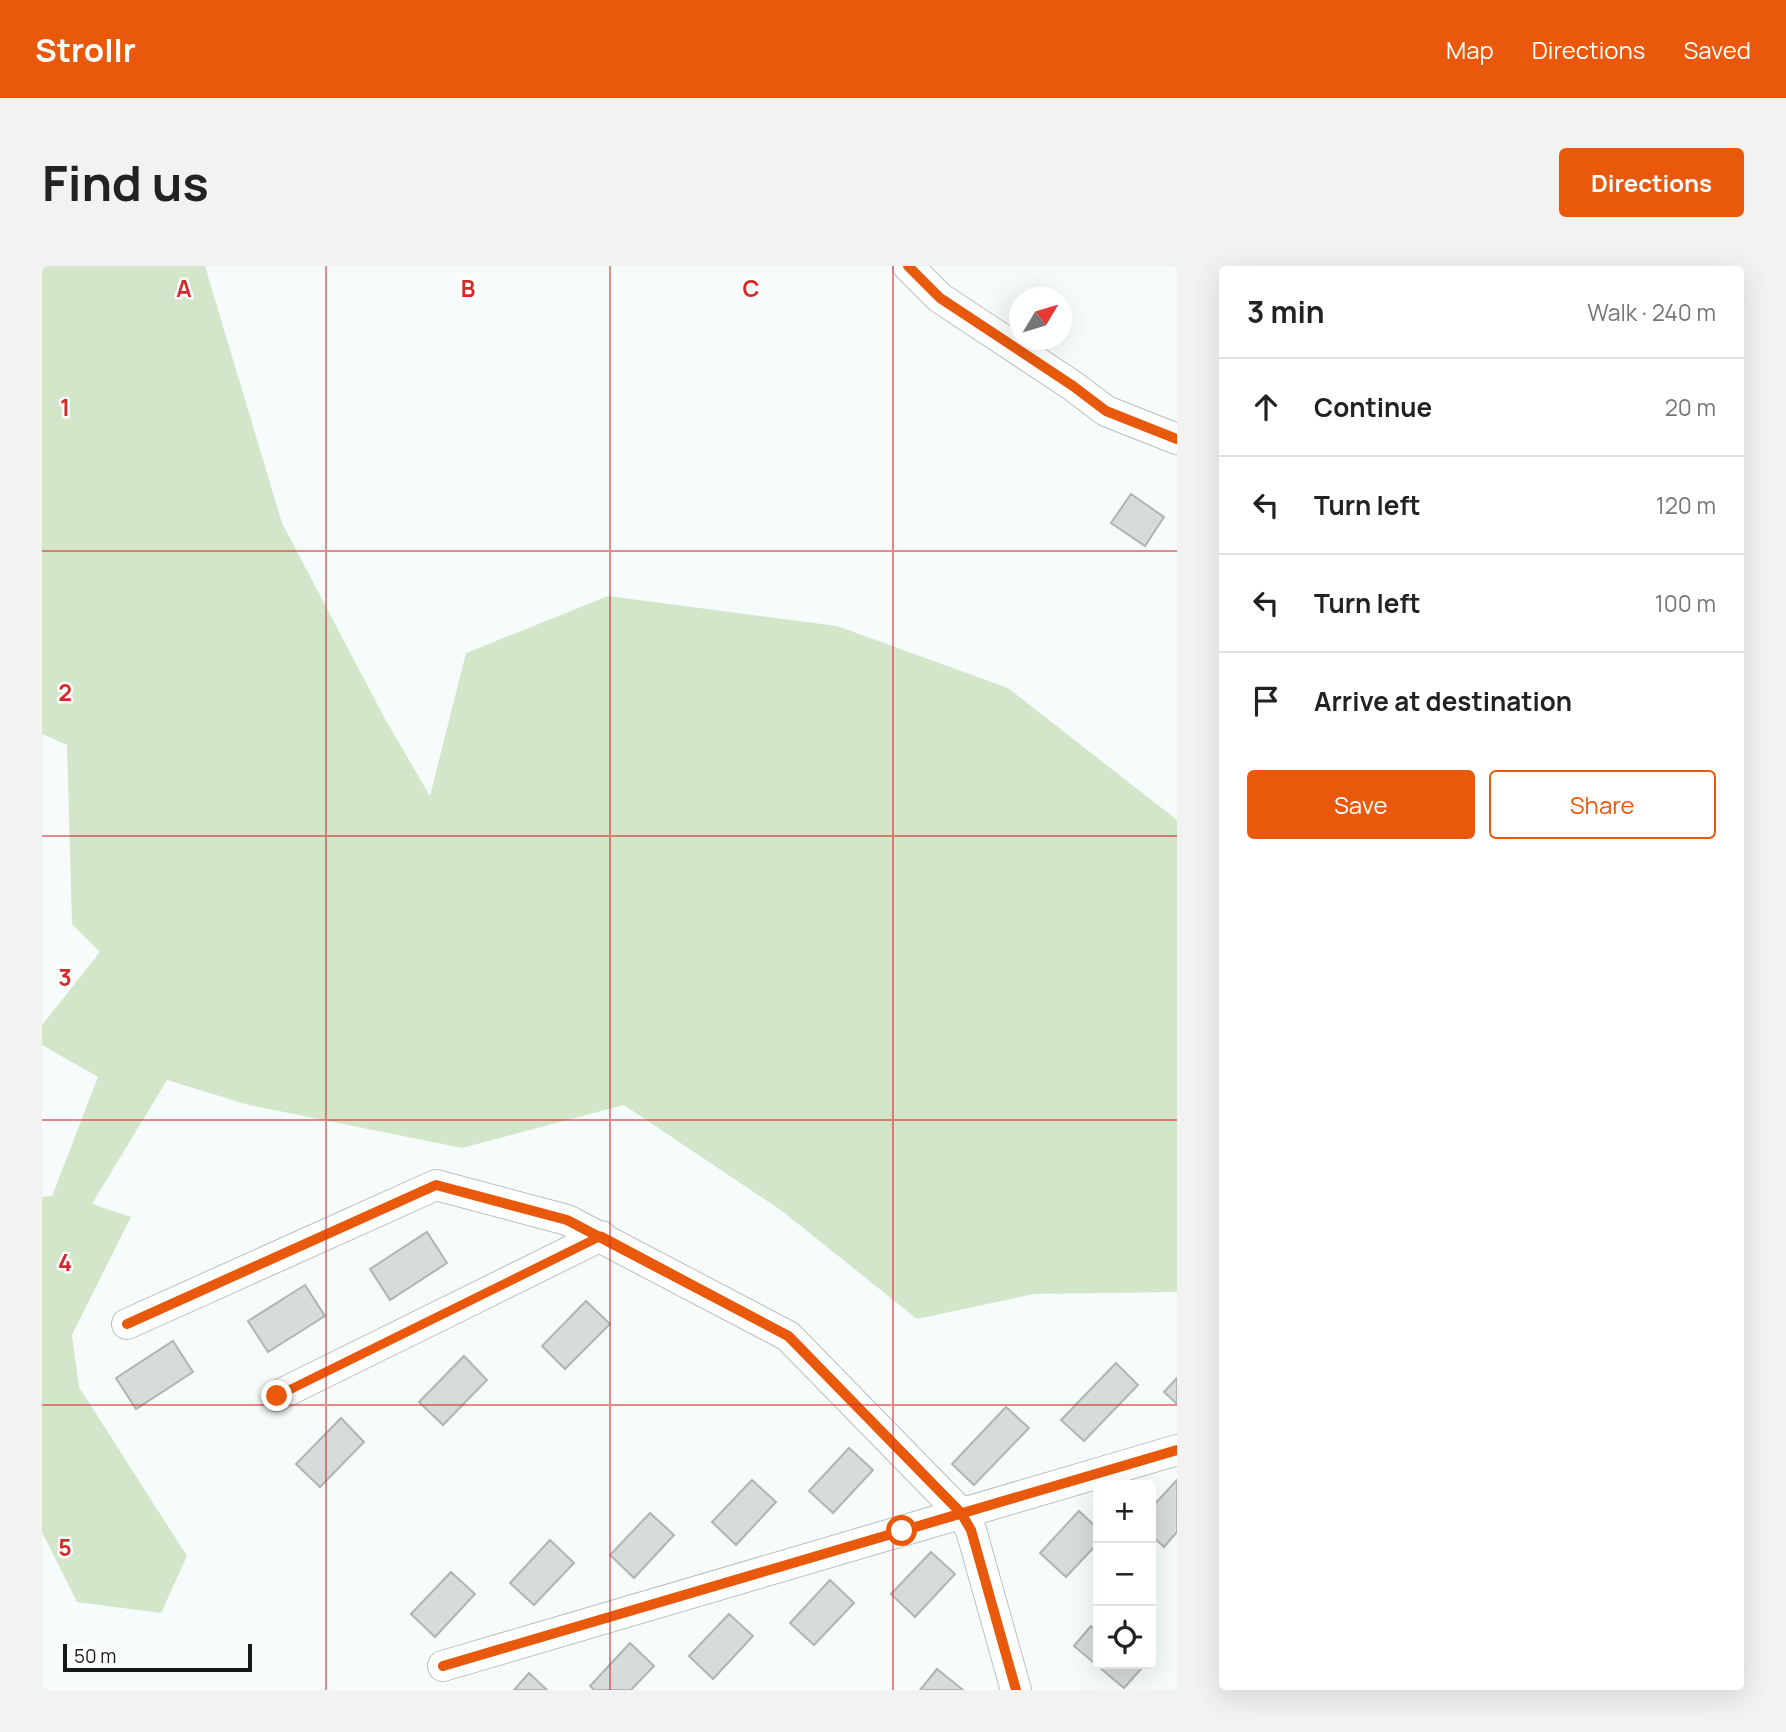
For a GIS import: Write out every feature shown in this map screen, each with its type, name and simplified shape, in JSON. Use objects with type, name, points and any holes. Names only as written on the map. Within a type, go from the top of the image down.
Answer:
[{"type":"street","points":[[908,266],[940,298],[1073,386],[1105,411],[1177,439]]},
{"type":"street","points":[[127,1324],[436,1185],[567,1220],[789,1336],[961,1513],[971,1530],[1016,1690]]},
{"type":"street","points":[[277,1396],[601,1236]]},
{"type":"street","points":[[443,1666],[1177,1450]]},
{"type":"green space","points":[[42,266],[205,266],[282,523],[384,717],[430,796],[466,653],[608,596],[837,626],[1008,688],[1177,820],[1177,1292],[1034,1294],[917,1319],[782,1211],[624,1105],[462,1148],[249,1105],[167,1080],[92,1204],[131,1217],[72,1335],[79,1387],[187,1556],[161,1613],[77,1602],[42,1532],[42,1197],[52,1196],[98,1077],[42,1045],[42,1025],[100,952],[72,924],[67,745],[42,734]]},
{"type":"building","points":[[1131,494],[1164,517],[1145,546],[1111,523]]},
{"type":"building","points":[[427,1232],[447,1263],[390,1300],[370,1269]]},
{"type":"building","points":[[305,1285],[325,1316],[268,1352],[248,1321]]},
{"type":"building","points":[[586,1301],[610,1324],[565,1369],[542,1346]]},
{"type":"building","points":[[173,1341],[193,1372],[136,1409],[116,1378]]},
{"type":"building","points":[[464,1356],[487,1380],[443,1425],[419,1402]]},
{"type":"building","points":[[1116,1363],[1138,1385],[1084,1441],[1061,1420]]},
{"type":"building","points":[[1177,1378],[1177,1404],[1164,1392]]},
{"type":"building","points":[[1006,1407],[1029,1428],[974,1485],[952,1464]]},
{"type":"building","points":[[341,1418],[364,1442],[320,1487],[296,1464]]},
{"type":"building","points":[[849,1448],[873,1470],[833,1513],[809,1491]]},
{"type":"building","points":[[752,1480],[776,1502],[736,1545],[712,1522]]},
{"type":"building","points":[[1177,1480],[1177,1532],[1164,1547],[1156,1540],[1156,1503]]},
{"type":"building","points":[[1079,1511],[1093,1524],[1093,1548],[1066,1577],[1040,1553]]},
{"type":"building","points":[[650,1513],[674,1535],[634,1578],[610,1555]]},
{"type":"building","points":[[550,1540],[574,1563],[534,1605],[510,1583]]},
{"type":"building","points":[[931,1552],[955,1574],[915,1617],[891,1594]]},
{"type":"building","points":[[451,1572],[475,1594],[435,1637],[411,1614]]},
{"type":"building","points":[[830,1580],[854,1603],[814,1645],[790,1623]]},
{"type":"building","points":[[729,1614],[753,1636],[713,1679],[689,1656]]},
{"type":"building","points":[[1091,1626],[1093,1628],[1093,1662],[1074,1646]]},
{"type":"building","points":[[630,1643],[654,1666],[631,1690],[594,1690],[590,1686]]},
{"type":"building","points":[[937,1669],[963,1690],[920,1690]]},
{"type":"building","points":[[1101,1669],[1141,1669],[1124,1688]]},
{"type":"building","points":[[529,1673],[547,1690],[514,1690]]},
{"type":"cycle path","points":[[908,266],[940,298],[1106,411],[1177,439]]},
{"type":"cycle path","points":[[127,1324],[436,1185],[567,1220],[788,1336],[961,1513],[971,1530],[1016,1690]]},
{"type":"cycle path","points":[[443,1666],[1177,1450]]},
{"type":"route","points":[[277,1396],[601,1236],[789,1336],[825,1370],[857,1408],[961,1513],[902,1531]]}]
